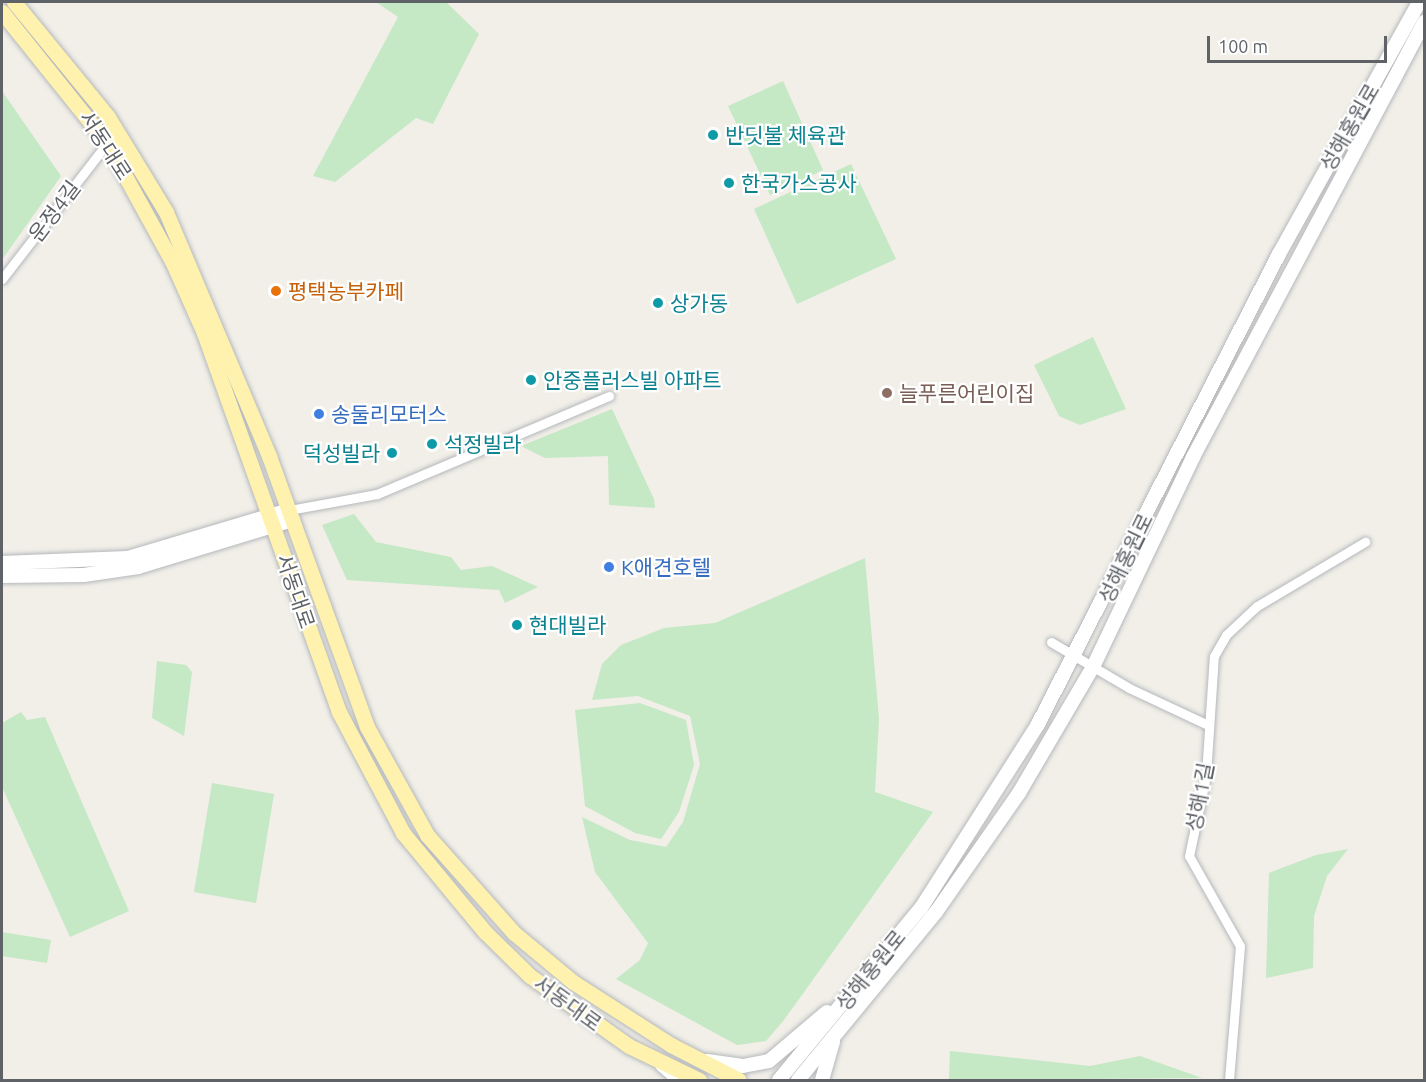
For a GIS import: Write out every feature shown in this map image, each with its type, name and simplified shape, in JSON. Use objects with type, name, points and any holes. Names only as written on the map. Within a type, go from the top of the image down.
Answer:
[{"type":"main road","name":"서동대로","points":[[14,2],[108,117],[166,212],[291,515],[367,727],[427,835],[514,933],[608,1006],[695,1058],[739,1080]]},
{"type":"main road","name":"성해홍원로","points":[[779,1080],[868,974],[970,837],[1078,655],[1279,254],[1419,2]]},
{"type":"main road","name":"서동대로","points":[[2,12],[107,143],[167,252],[204,333],[343,722],[404,833],[485,932],[530,976],[658,1062],[699,1080]]},
{"type":"main road","name":"성해홍원로","points":[[798,1080],[981,850],[1093,667],[1198,446],[1425,22]]},
{"type":"main road","points":[[2,576],[138,567],[291,515]]},
{"type":"main road","points":[[2,563],[128,558],[272,522]]},
{"type":"main road","points":[[695,1058],[743,1066],[769,1061],[868,974]]},
{"type":"main road","points":[[822,1080],[837,1033]]},
{"type":"main road","points":[[658,1062],[680,1080]]},
{"type":"street","name":"운정4길","points":[[2,279],[107,143]]},
{"type":"street","points":[[291,515],[377,494],[609,396]]},
{"type":"street","name":"성해1길","points":[[1229,1080],[1240,946],[1189,856],[1206,775],[1214,656],[1226,635],[1257,606],[1365,542]]},
{"type":"street","points":[[1051,642],[1078,655],[1093,667],[1208,724]]},
{"type":"green space","points":[[376,2],[446,2],[479,34],[433,124],[416,118],[335,182],[313,176],[398,17]]},
{"type":"green space","points":[[783,81],[823,170],[770,195],[728,106]]},
{"type":"green space","points":[[2,91],[61,176],[2,260]]},
{"type":"green space","points":[[851,164],[896,259],[797,304],[754,209]]},
{"type":"green space","points":[[1093,337],[1126,409],[1080,425],[1059,416],[1034,365]]},
{"type":"green space","points":[[612,409],[654,499],[655,508],[609,505],[608,456],[545,458],[521,446]]},
{"type":"green space","points":[[354,514],[376,542],[451,557],[461,570],[492,566],[538,587],[505,603],[499,590],[347,580],[322,525]]},
{"type":"green space","points":[[865,558],[879,719],[875,792],[933,812],[784,1020],[766,1041],[737,1045],[616,979],[640,960],[648,943],[595,872],[582,817],[630,840],[666,847],[683,822],[700,764],[690,716],[638,696],[592,700],[602,664],[621,645],[664,628],[715,623]]},
{"type":"green space","points":[[157,661],[186,665],[192,672],[184,736],[152,718]]},
{"type":"green space","points":[[640,703],[686,720],[694,765],[679,812],[661,839],[635,833],[585,806],[575,710]]},
{"type":"green space","points":[[21,712],[27,720],[45,717],[129,911],[70,937],[2,787],[2,723]]},
{"type":"green space","points":[[212,783],[274,794],[256,903],[194,892]]},
{"type":"green space","points":[[1348,849],[1327,876],[1314,916],[1313,968],[1266,978],[1269,873],[1316,855]]},
{"type":"green space","points":[[2,932],[51,940],[47,963],[2,956]]},
{"type":"green space","points":[[950,1051],[1090,1066],[1140,1056],[1202,1078],[949,1080]]},
{"type":"place","name":"반딧불 체육관","points":[[713,135]]},
{"type":"place","name":"한국가스공사","points":[[729,183]]},
{"type":"place","name":"평택농부카페","points":[[276,291]]},
{"type":"place","name":"상가동","points":[[658,303]]},
{"type":"place","name":"안중플러스빌 아파트","points":[[531,380]]},
{"type":"place","name":"늘푸른어린이집","points":[[887,393]]},
{"type":"place","name":"송둘리모터스","points":[[319,414]]},
{"type":"place","name":"석정빌라","points":[[432,444]]},
{"type":"place","name":"덕성빌라","points":[[392,453]]},
{"type":"place","name":"K애견호텔","points":[[609,567]]},
{"type":"place","name":"현대빌라","points":[[517,625]]}]
